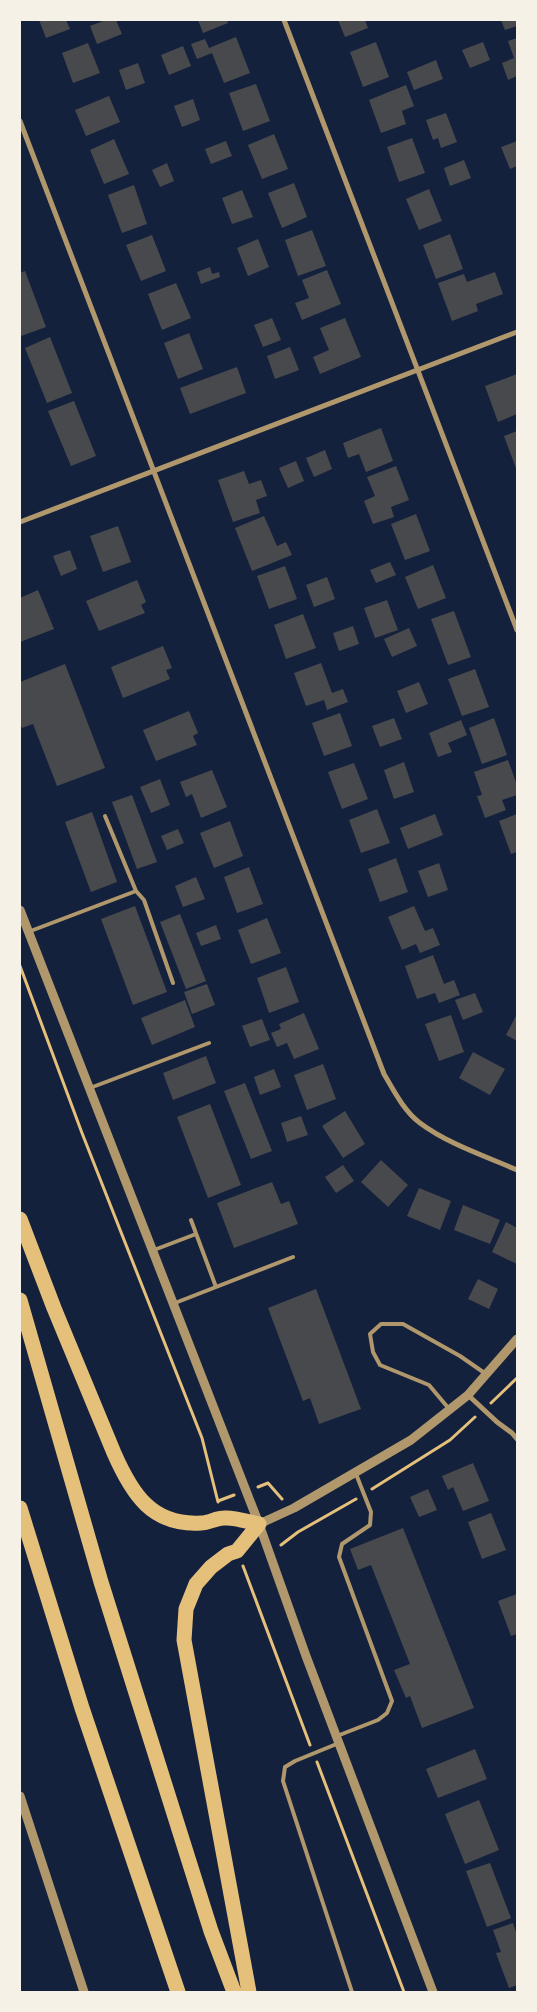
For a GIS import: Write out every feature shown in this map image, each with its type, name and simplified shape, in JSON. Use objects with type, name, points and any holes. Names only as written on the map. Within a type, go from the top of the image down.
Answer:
[{"type":"highway","points":[[20,1219],[54,1308],[124,1477],[136,1494],[147,1507],[163,1516],[181,1522],[203,1523],[224,1518],[259,1524]]},
{"type":"highway","points":[[20,1300],[101,1582],[211,1931],[234,1992]]},
{"type":"highway","points":[[20,1508],[82,1708],[178,1992]]},
{"type":"highway","points":[[249,1992],[184,1640],[186,1609],[196,1584],[211,1567],[228,1554],[237,1550],[259,1524]]},
{"type":"street","points":[[284,20],[517,630]]},
{"type":"street","points":[[20,121],[384,1074],[399,1100],[419,1122],[445,1138],[517,1170]]},
{"type":"street","points":[[20,522],[155,472],[517,332]]},
{"type":"street","points":[[20,910],[259,1524],[433,1992]]},
{"type":"street","points":[[259,1524],[288,1511],[411,1440],[468,1395],[517,1339]]},
{"type":"street","points":[[468,1395],[517,1439]]},
{"type":"street","points":[[20,1796],[84,1992]]},
{"type":"lane","points":[[105,816],[136,892],[144,900],[173,983]]},
{"type":"lane","points":[[28,932],[136,892]]},
{"type":"lane","points":[[89,1088],[210,1043]]},
{"type":"lane","points":[[190,1220],[216,1287]]},
{"type":"lane","points":[[152,1251],[196,1234]]},
{"type":"lane","points":[[172,1304],[293,1257]]},
{"type":"lane","points":[[450,1410],[428,1385],[380,1365],[373,1352],[370,1334],[381,1324],[403,1324],[460,1356],[486,1374]]},
{"type":"lane","points":[[352,1992],[283,1781],[285,1767],[295,1760],[313,1753],[378,1720],[387,1713],[392,1701],[339,1557],[342,1544],[370,1525],[371,1512],[355,1471]]},
{"type":"path","points":[[20,966],[82,1133],[202,1438],[218,1501]]},
{"type":"path","points":[[502,1392],[517,1378]]},
{"type":"path","points":[[287,1541],[298,1532],[364,1494],[450,1440],[468,1424]]},
{"type":"path","points":[[262,1485],[268,1483],[280,1495]]},
{"type":"path","points":[[243,1566],[404,1992]]},
{"type":"building","points":[[39,20],[66,20],[70,29],[46,38]]},
{"type":"building","points":[[106,20],[116,20],[122,34],[97,44],[90,26]]},
{"type":"building","points":[[198,20],[227,20],[228,23],[203,33]]},
{"type":"building","points":[[338,20],[365,20],[368,28],[345,37]]},
{"type":"building","points":[[501,20],[517,20],[517,26],[505,30]]},
{"type":"building","points":[[236,37],[250,73],[224,83],[212,53],[197,59],[191,44],[205,39],[209,48]]},
{"type":"building","points":[[517,38],[517,76],[508,80],[502,63],[514,58],[508,41]]},
{"type":"building","points":[[376,42],[389,77],[363,87],[350,52]]},
{"type":"building","points":[[483,42],[490,60],[470,68],[462,50]]},
{"type":"building","points":[[88,43],[100,73],[73,83],[62,53]]},
{"type":"building","points":[[183,46],[191,66],[169,75],[161,55]]},
{"type":"building","points":[[436,60],[443,79],[414,90],[407,72]]},
{"type":"building","points":[[138,63],[145,83],[126,90],[119,70]]},
{"type":"building","points":[[256,84],[270,121],[243,131],[229,93]]},
{"type":"building","points":[[406,85],[414,106],[402,111],[406,124],[381,133],[369,100]]},
{"type":"building","points":[[109,96],[120,122],[86,136],[75,110]]},
{"type":"building","points":[[193,99],[200,120],[182,127],[174,106]]},
{"type":"building","points":[[446,113],[457,142],[441,148],[438,138],[433,140],[426,120]]},
{"type":"building","points":[[274,134],[288,169],[262,179],[248,145]]},
{"type":"building","points":[[412,138],[425,173],[399,182],[387,147]]},
{"type":"building","points":[[114,139],[129,174],[104,184],[90,150]]},
{"type":"building","points":[[226,141],[232,156],[211,164],[205,149]]},
{"type":"building","points":[[517,141],[517,166],[510,169],[501,147]]},
{"type":"building","points":[[464,160],[471,178],[450,186],[444,168]]},
{"type":"building","points":[[167,163],[174,181],[160,187],[152,170]]},
{"type":"building","points":[[294,183],[307,217],[282,228],[268,193]]},
{"type":"building","points":[[134,185],[147,224],[122,233],[108,195]]},
{"type":"building","points":[[429,189],[442,221],[419,230],[406,199]]},
{"type":"building","points":[[242,190],[253,217],[232,224],[222,198]]},
{"type":"building","points":[[312,230],[326,266],[298,276],[285,240]]},
{"type":"building","points":[[450,234],[463,269],[436,279],[423,245]]},
{"type":"building","points":[[152,235],[166,271],[141,281],[126,245]]},
{"type":"building","points":[[258,239],[269,267],[248,276],[237,248]]},
{"type":"building","points":[[210,267],[212,274],[219,272],[220,277],[201,284],[197,272]]},
{"type":"building","points":[[327,270],[341,304],[302,320],[295,303],[309,298],[302,280]]},
{"type":"building","points":[[25,271],[46,327],[21,336],[20,273]]},
{"type":"building","points":[[495,272],[503,294],[476,304],[478,311],[452,321],[438,283],[464,274],[467,282]]},
{"type":"building","points":[[176,283],[191,318],[162,330],[148,294]]},
{"type":"building","points":[[272,318],[281,340],[263,347],[254,325]]},
{"type":"building","points":[[345,318],[361,357],[320,374],[313,357],[329,350],[320,328]]},
{"type":"building","points":[[189,333],[203,369],[178,379],[164,343]]},
{"type":"building","points":[[50,337],[72,393],[47,403],[25,348]]},
{"type":"building","points":[[290,347],[299,370],[275,379],[267,356]]},
{"type":"building","points":[[237,367],[246,393],[190,414],[180,388]]},
{"type":"building","points":[[517,374],[517,414],[498,422],[485,386]]},
{"type":"building","points":[[74,401],[96,456],[71,466],[48,411]]},
{"type":"building","points":[[381,428],[393,461],[366,472],[359,454],[348,458],[343,443]]},
{"type":"building","points":[[517,431],[517,471],[504,436]]},
{"type":"building","points":[[325,450],[332,469],[314,477],[306,458]]},
{"type":"building","points":[[296,461],[304,481],[288,488],[279,468]]},
{"type":"building","points":[[396,466],[409,500],[391,507],[394,517],[373,524],[364,501],[375,496],[367,477]]},
{"type":"building","points":[[244,471],[249,484],[261,480],[267,496],[256,500],[260,513],[233,522],[218,480]]},
{"type":"building","points":[[416,514],[430,551],[405,560],[391,524]]},
{"type":"building","points":[[264,516],[277,546],[286,542],[292,555],[252,571],[235,528]]},
{"type":"building","points":[[118,526],[131,562],[103,572],[90,536]]},
{"type":"building","points":[[70,550],[77,569],[61,576],[53,556]]},
{"type":"building","points":[[390,562],[396,575],[376,583],[370,570]]},
{"type":"building","points":[[433,565],[446,598],[418,609],[405,577]]},
{"type":"building","points":[[285,566],[297,599],[269,609],[257,576]]},
{"type":"building","points":[[327,577],[335,599],[314,607],[306,585]]},
{"type":"building","points":[[137,580],[146,602],[141,605],[145,613],[99,631],[86,601]]},
{"type":"building","points":[[38,590],[54,629],[20,642],[20,598]]},
{"type":"building","points":[[387,600],[398,630],[375,638],[364,608]]},
{"type":"building","points":[[454,611],[471,657],[448,665],[431,619]]},
{"type":"building","points":[[303,614],[316,648],[286,659],[274,625]]},
{"type":"building","points":[[353,626],[359,644],[339,651],[333,633]]},
{"type":"building","points":[[409,628],[417,646],[392,657],[384,639]]},
{"type":"building","points":[[163,646],[172,668],[166,670],[170,679],[123,698],[111,667]]},
{"type":"building","points":[[321,663],[332,693],[343,689],[348,702],[327,710],[324,700],[306,706],[294,673]]},
{"type":"building","points":[[65,664],[105,768],[57,786],[33,724],[22,728],[20,723],[20,682]]},
{"type":"building","points":[[475,669],[489,707],[462,716],[448,679]]},
{"type":"building","points":[[419,682],[428,704],[406,713],[397,691]]},
{"type":"building","points":[[189,711],[198,733],[193,736],[197,745],[156,761],[143,730]]},
{"type":"building","points":[[340,713],[352,746],[324,756],[312,723]]},
{"type":"building","points":[[394,718],[402,739],[380,747],[372,726]]},
{"type":"building","points":[[494,718],[507,755],[482,764],[469,728]]},
{"type":"building","points":[[461,720],[467,735],[448,743],[452,752],[438,757],[429,733]]},
{"type":"building","points":[[508,760],[517,785],[517,795],[502,800],[506,810],[485,818],[477,796],[482,795],[474,772]]},
{"type":"building","points":[[404,762],[414,792],[394,799],[384,770]]},
{"type":"building","points":[[354,763],[368,799],[342,809],[328,772]]},
{"type":"building","points":[[212,770],[227,807],[201,818],[192,794],[186,797],[180,782]]},
{"type":"building","points":[[160,779],[170,805],[151,813],[140,787]]},
{"type":"building","points":[[132,795],[157,862],[137,869],[112,802]]},
{"type":"building","points":[[377,809],[390,843],[361,853],[349,820]]},
{"type":"building","points":[[92,812],[117,882],[91,892],[65,822]]},
{"type":"building","points":[[435,814],[443,835],[408,849],[400,828]]},
{"type":"building","points":[[517,814],[517,852],[511,854],[499,821]]},
{"type":"building","points":[[230,821],[243,856],[214,868],[200,833]]},
{"type":"building","points":[[178,829],[184,843],[167,850],[161,836]]},
{"type":"building","points":[[396,858],[408,892],[380,902],[368,869]]},
{"type":"building","points":[[439,863],[448,890],[428,897],[418,871]]},
{"type":"building","points":[[249,867],[263,904],[237,913],[224,877]]},
{"type":"building","points":[[196,877],[205,899],[183,907],[175,886]]},
{"type":"building","points":[[135,906],[167,992],[133,1005],[101,919]]},
{"type":"building","points":[[414,906],[425,931],[433,928],[440,945],[420,953],[416,944],[402,950],[388,917]]},
{"type":"building","points":[[180,914],[206,981],[186,989],[160,922]]},
{"type":"building","points":[[267,918],[281,953],[251,964],[238,930]]},
{"type":"building","points":[[216,925],[221,939],[201,946],[196,933]]},
{"type":"building","points":[[433,955],[444,984],[454,980],[460,995],[439,1003],[435,993],[417,999],[405,966]]},
{"type":"building","points":[[286,967],[299,1002],[269,1013],[257,978]]},
{"type":"building","points":[[207,984],[215,1005],[192,1014],[184,992]]},
{"type":"building","points":[[475,993],[483,1012],[463,1020],[455,1000]]},
{"type":"building","points":[[185,1000],[195,1027],[152,1045],[141,1018]]},
{"type":"building","points":[[304,1013],[319,1049],[294,1059],[287,1043],[277,1047],[271,1033],[281,1029],[279,1024]]},
{"type":"building","points":[[517,1014],[517,1041],[506,1035]]},
{"type":"building","points":[[451,1015],[464,1052],[439,1061],[425,1024]]},
{"type":"building","points":[[262,1019],[270,1040],[250,1047],[242,1026]]},
{"type":"building","points":[[473,1052],[505,1069],[490,1095],[459,1078]]},
{"type":"building","points":[[206,1056],[216,1083],[173,1100],[163,1073]]},
{"type":"building","points":[[323,1064],[336,1099],[307,1110],[294,1075]]},
{"type":"building","points":[[274,1069],[281,1087],[260,1095],[254,1077]]},
{"type":"building","points":[[245,1083],[272,1151],[251,1159],[224,1091]]},
{"type":"building","points":[[210,1104],[241,1185],[208,1198],[177,1117]]},
{"type":"building","points":[[345,1111],[365,1144],[343,1158],[322,1126]]},
{"type":"building","points":[[301,1116],[308,1135],[287,1142],[281,1123]]},
{"type":"building","points":[[381,1160],[408,1185],[388,1207],[361,1182]]},
{"type":"building","points":[[343,1165],[354,1181],[336,1193],[325,1177]]},
{"type":"building","points":[[272,1182],[281,1204],[289,1201],[298,1224],[234,1248],[217,1203]]},
{"type":"building","points":[[419,1188],[451,1201],[440,1230],[407,1216]]},
{"type":"building","points":[[463,1205],[500,1220],[490,1244],[454,1230]]},
{"type":"building","points":[[506,1222],[517,1228],[517,1264],[492,1252]]},
{"type":"building","points":[[478,1279],[498,1289],[489,1309],[468,1299]]},
{"type":"building","points":[[316,1289],[361,1409],[319,1424],[310,1398],[303,1401],[268,1308]]},
{"type":"building","points":[[473,1463],[489,1501],[463,1511],[453,1487],[448,1490],[442,1476]]},
{"type":"building","points":[[428,1489],[437,1510],[419,1517],[410,1497]]},
{"type":"building","points":[[491,1513],[506,1550],[482,1559],[468,1522]]},
{"type":"building","points":[[403,1528],[474,1708],[422,1728],[410,1696],[406,1698],[394,1670],[410,1664],[371,1565],[358,1570],[350,1549]]},
{"type":"building","points":[[517,1594],[517,1634],[511,1636],[498,1601]]},
{"type":"building","points":[[475,1749],[487,1779],[438,1798],[426,1769]]},
{"type":"building","points":[[479,1800],[499,1850],[465,1864],[445,1814]]},
{"type":"building","points":[[490,1863],[511,1918],[487,1927],[466,1871]]},
{"type":"building","points":[[513,1923],[517,1935],[517,1985],[509,1988],[496,1953],[501,1952],[493,1930]]}]
